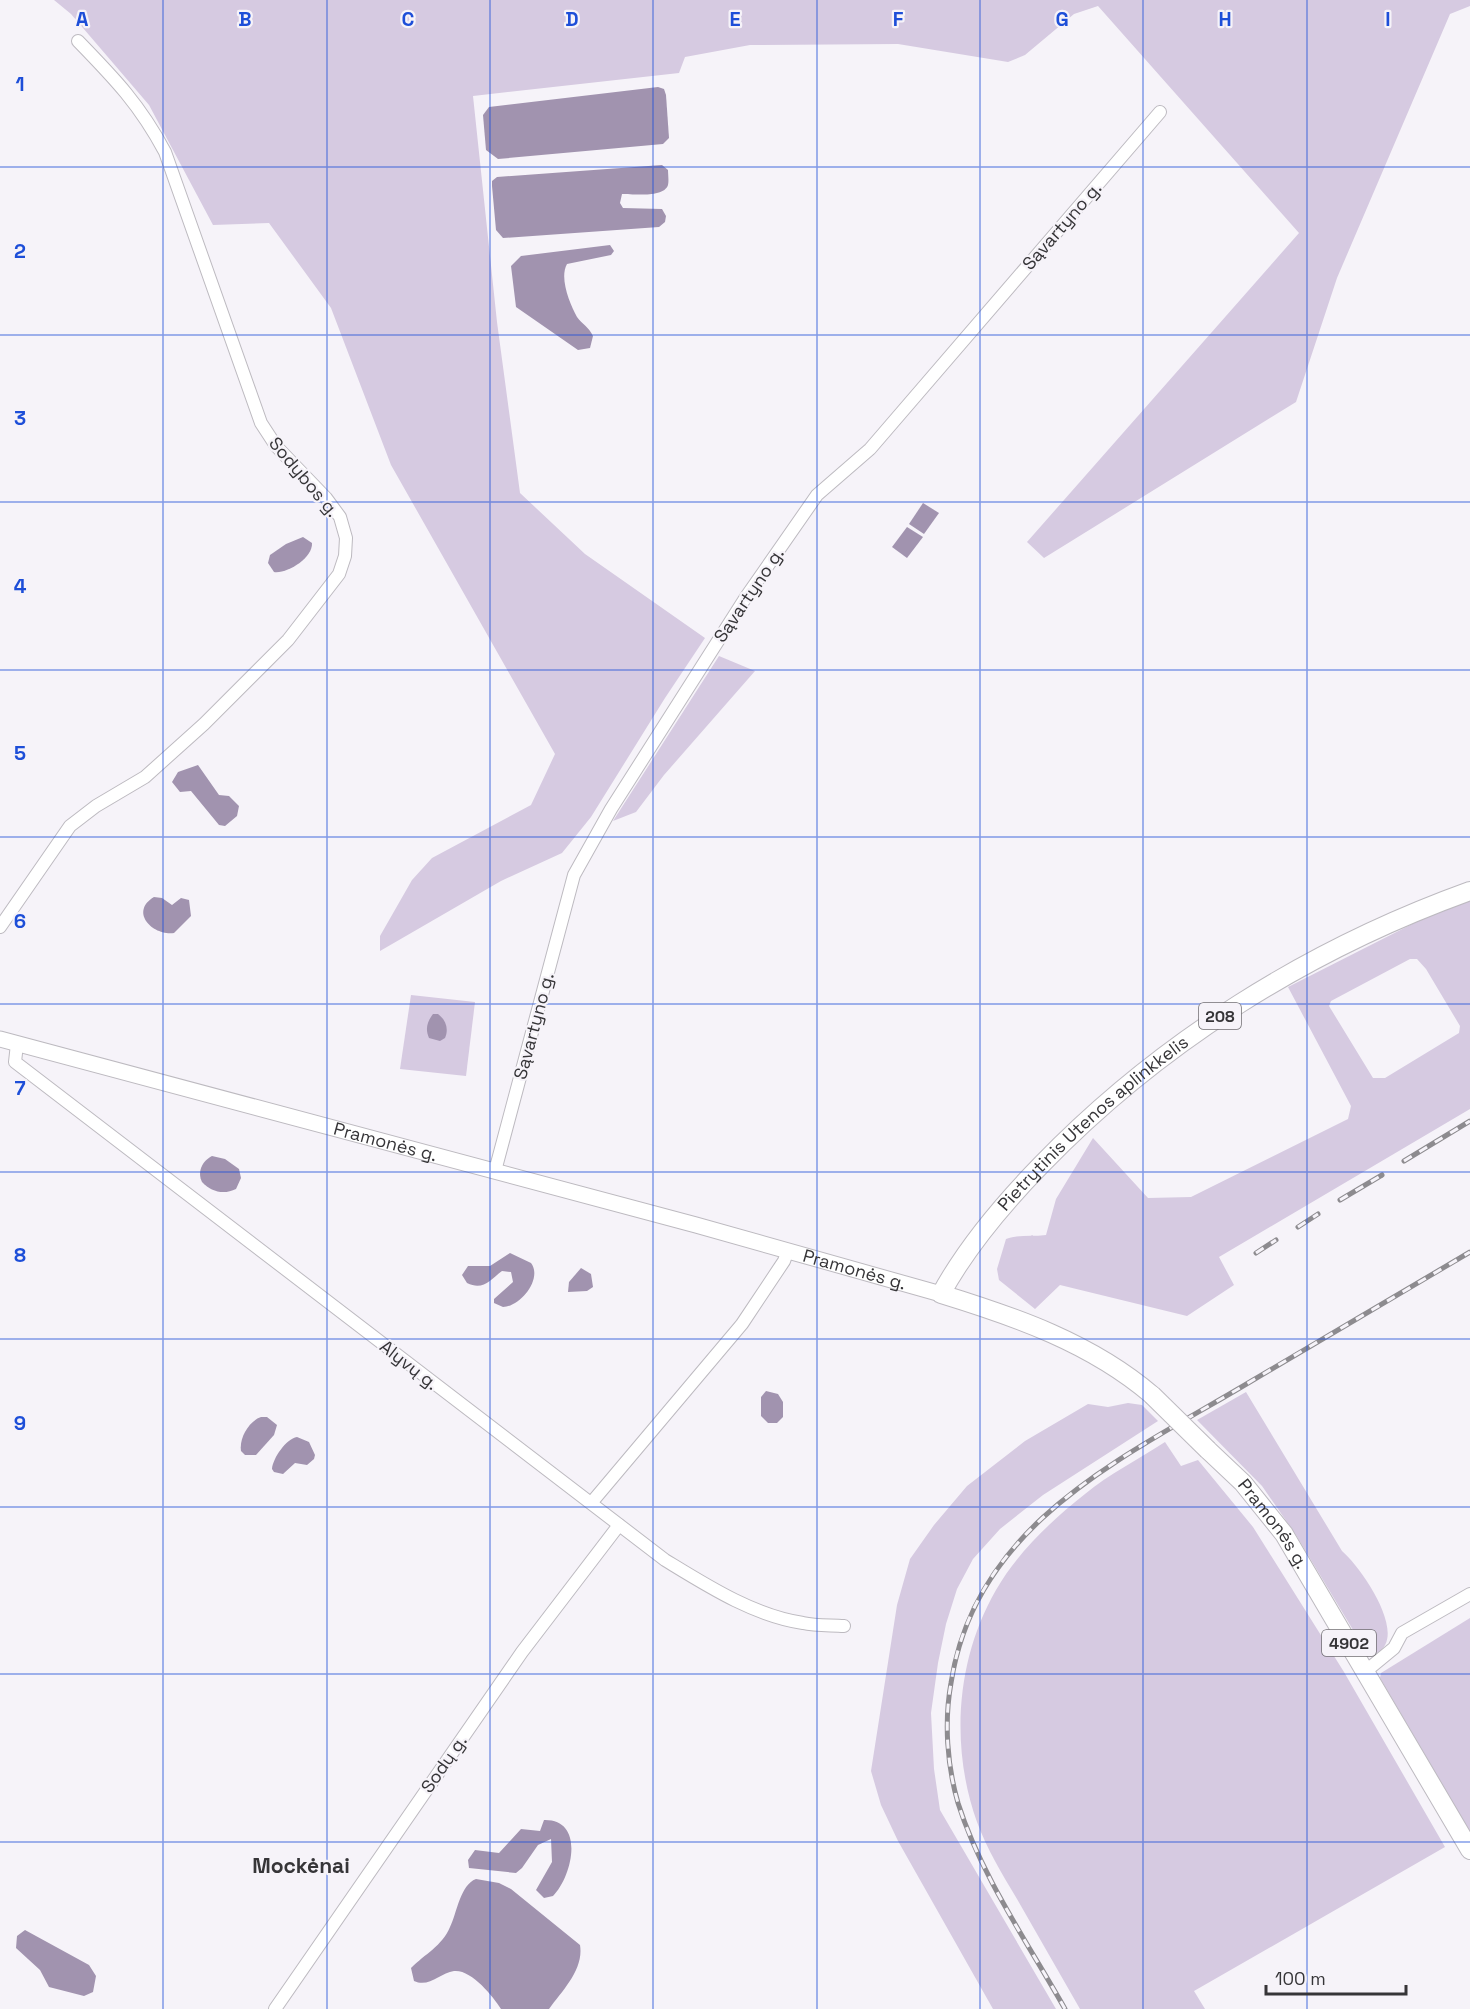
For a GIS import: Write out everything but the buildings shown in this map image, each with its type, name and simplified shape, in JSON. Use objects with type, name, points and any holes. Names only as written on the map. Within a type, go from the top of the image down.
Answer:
[{"type":"highway","name":"Pietrytinis Utenos aplinkkelis","points":[[941,1294],[963,1257],[1028,1179],[1091,1116],[1158,1059],[1253,995],[1308,964],[1404,917],[1470,891]]},
{"type":"highway","name":"Pramonės g.","points":[[941,1294],[1014,1317],[1107,1361],[1152,1395],[1243,1483],[1284,1534],[1470,1850]]},
{"type":"main road","name":"Pramonės g.","points":[[0,1039],[788,1250],[941,1294]]},
{"type":"street","name":"Sodybos g.","points":[[0,927],[59,838],[70,826],[96,806],[145,777],[261,669],[288,640],[339,574],[345,556],[346,538],[340,517],[326,498],[276,446],[261,423],[160,143],[147,117],[130,94],[78,41]]},
{"type":"street","name":"Sąvartyno g.","points":[[495,1171],[574,875],[611,808],[746,597],[817,495],[870,449],[1160,112]]},
{"type":"street","name":"Alyvų g.","points":[[17,1044],[15,1062],[665,1560],[704,1584],[778,1618],[803,1624],[844,1626]]},
{"type":"street","points":[[592,1502],[742,1324],[784,1261],[788,1250]]},
{"type":"street","name":"Sodų g.","points":[[275,2009],[522,1652],[619,1525]]},
{"type":"street","points":[[1366,1671],[1394,1648],[1402,1633],[1470,1594]]},
{"type":"shaded area","points":[[54,0],[1470,0],[1470,6],[1450,14],[1337,278],[1296,402],[1044,558],[1027,542],[1299,233],[1098,6],[1074,14],[1025,55],[1008,62],[898,44],[750,45],[685,57],[679,73],[473,96],[497,322],[520,493],[585,554],[705,638],[591,817],[562,853],[501,881],[380,951],[380,936],[412,880],[432,858],[531,805],[555,754],[391,465],[331,308],[269,223],[213,225],[149,105],[71,14]]},
{"type":"shaded area","points":[[658,87],[664,89],[666,95],[669,138],[663,144],[498,159],[486,150],[483,115],[489,107]]},
{"type":"shaded area","points":[[662,165],[668,170],[668,185],[665,189],[655,194],[622,194],[620,203],[623,208],[662,209],[666,216],[665,222],[659,227],[503,238],[496,230],[492,181],[497,177]]},
{"type":"shaded area","points":[[610,245],[614,251],[611,255],[567,264],[565,270],[566,291],[571,305],[577,317],[593,336],[590,348],[578,350],[516,307],[511,266],[521,256]]},
{"type":"shaded area","points":[[923,503],[939,513],[924,534],[909,524]]},
{"type":"shaded area","points":[[907,527],[923,537],[907,558],[892,547]]},
{"type":"shaded area","points":[[303,537],[312,543],[304,559],[292,568],[274,572],[268,563],[270,555],[286,544]]},
{"type":"shaded area","points":[[719,656],[755,671],[664,775],[636,812],[613,821]]},
{"type":"shaded area","points":[[198,765],[219,795],[229,796],[239,806],[237,816],[225,826],[219,825],[191,791],[180,792],[172,782],[178,772]]},
{"type":"shaded area","points":[[154,897],[162,898],[172,905],[181,898],[189,900],[191,916],[174,933],[158,931],[147,922],[144,916],[147,903]]},
{"type":"shaded area","points":[[1470,901],[1470,1109],[1219,1257],[1234,1285],[1187,1316],[1060,1285],[1035,1309],[999,1280],[997,1269],[1006,1239],[1046,1235],[1056,1199],[1093,1138],[1148,1198],[1191,1197],[1348,1119],[1351,1106],[1288,987],[1428,916]],"holes":[[[1410,959],[1417,959],[1426,969],[1460,1026],[1459,1033],[1385,1078],[1373,1078],[1329,1006],[1331,1001]]]},
{"type":"shaded area","points":[[411,995],[475,1002],[466,1076],[400,1069]]},
{"type":"shaded area","points":[[433,1014],[438,1014],[446,1025],[445,1038],[440,1041],[429,1038],[427,1032],[429,1020]]},
{"type":"shaded area","points":[[212,1156],[225,1159],[239,1169],[241,1178],[236,1189],[218,1192],[202,1182],[201,1167]]},
{"type":"shaded area","points":[[510,1253],[531,1263],[534,1277],[528,1291],[522,1297],[510,1306],[503,1307],[494,1303],[494,1299],[513,1282],[511,1272],[502,1271],[478,1286],[467,1283],[462,1275],[468,1266],[490,1266]]},
{"type":"shaded area","points":[[581,1268],[591,1274],[593,1287],[587,1291],[568,1292],[569,1282]]},
{"type":"shaded area","points":[[766,1391],[778,1394],[783,1402],[783,1417],[777,1423],[768,1423],[761,1416],[761,1397]]},
{"type":"shaded area","points":[[1246,1392],[1342,1551],[1360,1571],[1379,1602],[1388,1632],[1385,1644],[1377,1653],[1365,1650],[1296,1535],[1262,1486],[1197,1420]]},
{"type":"shaded area","points":[[1128,1403],[1142,1405],[1158,1421],[1043,1495],[1000,1529],[973,1559],[957,1589],[946,1624],[931,1713],[934,1769],[940,1810],[1056,2009],[993,2009],[898,1841],[881,1805],[871,1771],[897,1605],[910,1559],[934,1525],[967,1486],[1025,1441],[1088,1404],[1108,1407]]},
{"type":"shaded area","points":[[261,1417],[267,1417],[277,1425],[274,1435],[256,1455],[245,1455],[241,1451],[243,1436],[249,1426]]},
{"type":"shaded area","points":[[297,1437],[309,1442],[315,1455],[314,1459],[307,1465],[295,1463],[283,1474],[274,1472],[272,1469],[277,1455],[289,1441]]},
{"type":"shaded area","points":[[1165,1442],[1181,1466],[1198,1460],[1253,1527],[1344,1672],[1445,1847],[1194,1991],[1205,2009],[1080,2009],[995,1861],[977,1822],[968,1793],[963,1764],[961,1704],[965,1674],[972,1645],[996,1590],[1025,1550],[1060,1515],[1094,1487]]},
{"type":"shaded area","points":[[1470,1618],[1470,1832],[1380,1678],[1381,1673]]},
{"type":"shaded area","points":[[544,1820],[557,1822],[566,1829],[570,1839],[570,1863],[566,1876],[553,1896],[544,1898],[536,1890],[552,1862],[551,1839],[538,1845],[516,1873],[469,1868],[468,1860],[475,1850],[499,1853],[521,1829],[540,1831]]},
{"type":"shaded area","points":[[476,1879],[499,1883],[511,1889],[580,1945],[576,1971],[549,2009],[501,2009],[481,1984],[461,1972],[449,1972],[425,1983],[414,1981],[411,1968],[447,1934],[466,1887]]},
{"type":"shaded area","points":[[25,1930],[89,1965],[96,1976],[93,1992],[84,1996],[49,1987],[40,1970],[16,1948],[17,1936]]},
{"type":"railway","points":[[1404,1161],[1470,1121]]},
{"type":"railway","points":[[1340,1200],[1382,1175]]},
{"type":"railway","points":[[1298,1227],[1318,1214]]},
{"type":"railway","points":[[1256,1253],[1276,1240]]},
{"type":"railway","points":[[1065,2009],[1006,1909],[979,1857],[958,1803],[951,1774],[947,1728],[951,1683],[965,1629],[989,1581],[1020,1540],[1058,1504],[1100,1473],[1145,1443],[1470,1252]]},
{"type":"district","name":"Mockėnai","points":[[301,1866]]}]
